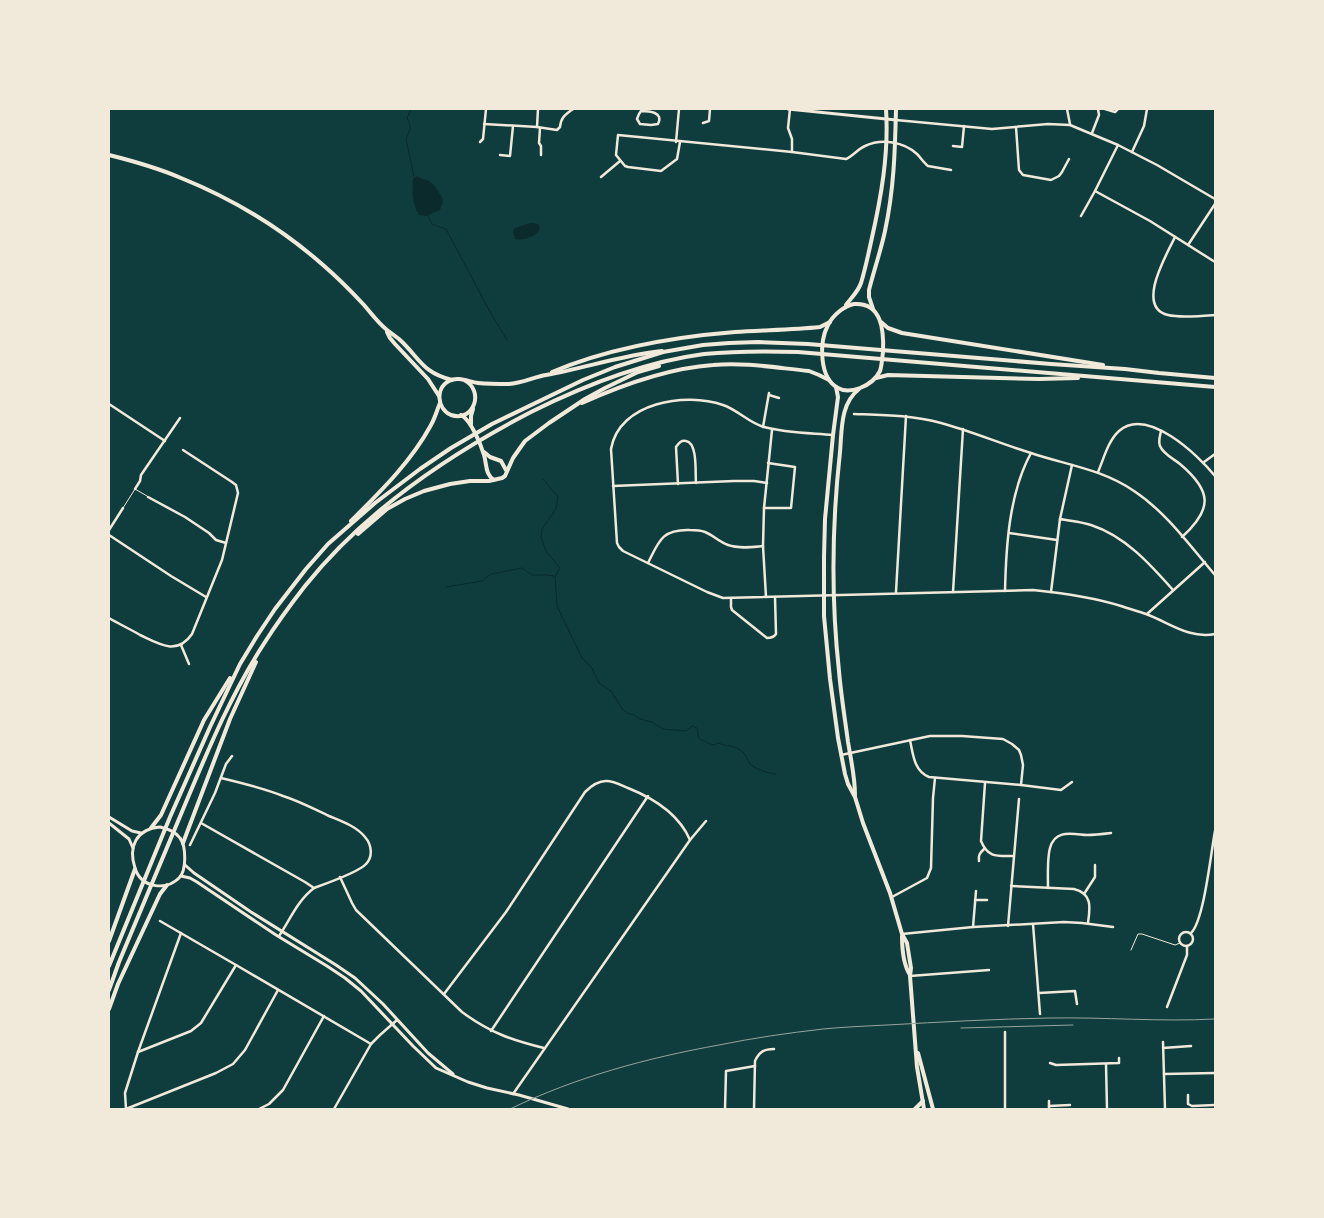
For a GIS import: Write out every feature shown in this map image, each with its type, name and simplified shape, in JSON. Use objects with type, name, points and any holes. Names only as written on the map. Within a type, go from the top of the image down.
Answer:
[{"type":"highway","points":[[109,155],[181,177],[245,209],[279,230],[324,266],[351,291],[386,330],[399,339],[428,370],[438,376],[476,383],[510,384],[545,375],[570,364],[593,357],[662,341],[719,334],[820,327],[830,322],[843,309],[858,289],[868,258],[881,194],[886,141],[886,109]]},
{"type":"highway","points":[[896,109],[894,172],[885,230],[869,290],[873,309],[881,322],[888,328],[902,333],[1126,369],[1215,378]]},
{"type":"highway","points":[[843,309],[850,305],[858,304],[865,304],[873,309]]},
{"type":"highway","points":[[829,380],[824,370],[823,360],[824,340],[830,322]]},
{"type":"highway","points":[[875,378],[881,365],[883,344],[881,322]]},
{"type":"highway","points":[[386,330],[390,338],[428,379],[439,396],[444,410],[457,416],[467,413],[474,406]]},
{"type":"highway","points":[[545,375],[561,373],[647,352],[729,343],[784,343],[1126,369]]},
{"type":"highway","points":[[328,544],[405,480],[451,448],[492,424],[599,373],[638,359],[683,348]]},
{"type":"highway","points":[[109,990],[208,749],[232,698],[264,644],[304,586],[371,517],[407,488],[498,429],[560,398],[638,368],[679,359],[721,353],[784,352],[1215,387]]},
{"type":"highway","points":[[338,549],[387,509],[405,499],[450,484],[502,478],[505,476],[514,455],[525,441],[549,423],[598,391],[638,372],[679,359]]},
{"type":"highway","points":[[574,407],[651,377],[689,368],[714,365],[739,364],[809,371],[829,380],[843,391],[858,388],[875,378],[888,375],[1100,378]]},
{"type":"highway","points":[[439,396],[443,386],[452,380]]},
{"type":"highway","points":[[464,380],[470,384],[476,398],[471,416],[471,425]]},
{"type":"highway","points":[[836,387],[838,397],[825,519],[824,595],[830,679],[841,755],[848,784],[856,797]]},
{"type":"highway","points":[[858,388],[849,399],[844,413],[834,518],[834,595],[839,671],[855,778],[856,797],[866,830],[892,897],[909,952],[917,1067],[924,1109]]},
{"type":"highway","points":[[151,828],[161,815],[204,720],[256,636],[306,569],[392,479],[430,427],[440,403]]},
{"type":"highway","points":[[461,415],[466,417],[471,425],[484,452],[487,472],[494,480]]},
{"type":"highway","points":[[484,452],[490,457],[501,461],[505,465],[506,471]]},
{"type":"highway","points":[[183,843],[230,719],[264,644]]},
{"type":"highway","points":[[109,966],[170,817],[240,664]]},
{"type":"highway","points":[[109,941],[135,869]]},
{"type":"highway","points":[[109,1009],[118,984],[160,894],[167,885]]},
{"type":"highway","points":[[916,1048],[934,1109]]},
{"type":"highway","points":[[915,1109],[923,1101]]},
{"type":"main road","points":[[789,109],[824,111],[896,120]]},
{"type":"main road","points":[[109,817],[132,831],[141,833]]},
{"type":"main road","points":[[109,824],[129,839],[133,848],[135,869],[148,883],[158,886],[167,885],[173,883],[183,873],[185,864],[183,843],[180,837],[170,830],[160,827],[151,828],[141,833],[133,848]]},
{"type":"main road","points":[[185,864],[194,873],[355,978],[371,992],[428,1053],[456,1076]]},
{"type":"main road","points":[[181,876],[190,878],[345,978],[360,990],[432,1064],[442,1071],[487,1088],[568,1109]]},
{"type":"street","points":[[480,142],[483,139],[486,109]]},
{"type":"street","points":[[538,109],[540,155]]},
{"type":"street","points":[[484,124],[559,129],[561,119],[573,109]]},
{"type":"street","points":[[679,109],[678,142],[677,159],[661,171],[628,167],[620,161],[615,153],[618,135],[678,142],[792,152],[846,159],[864,146],[879,141],[886,141],[908,148],[917,154],[928,166],[951,170]]},
{"type":"street","points":[[703,123],[708,121],[710,109]]},
{"type":"street","points":[[789,109],[788,128],[792,139],[792,152]]},
{"type":"street","points":[[1067,109],[1070,125]]},
{"type":"street","points":[[1092,134],[1099,115],[1098,109]]},
{"type":"street","points":[[1105,109],[1115,112],[1118,109]]},
{"type":"street","points":[[1132,152],[1144,126],[1147,109]]},
{"type":"street","points":[[649,110],[659,117],[658,124],[640,124],[637,119],[639,114],[641,111],[649,110]]},
{"type":"street","points":[[896,120],[992,129],[1048,124],[1070,125],[1132,152],[1215,199]]},
{"type":"street","points":[[500,155],[510,156],[513,126]]},
{"type":"street","points":[[953,146],[962,147],[964,126]]},
{"type":"street","points":[[1016,127],[1019,170],[1023,175],[1051,180],[1059,176],[1069,159]]},
{"type":"street","points":[[1081,216],[1118,145]]},
{"type":"street","points":[[600,177],[620,161]]},
{"type":"street","points":[[1095,191],[1150,221],[1215,262]]},
{"type":"street","points":[[1188,245],[1215,204]]},
{"type":"street","points":[[1175,237],[1153,290],[1156,307],[1171,316],[1215,316]]},
{"type":"street","points":[[763,427],[769,394],[779,398]]},
{"type":"street","points":[[833,435],[763,427],[756,425],[726,406],[709,401],[691,399],[656,405],[624,422],[613,442],[613,486],[617,543],[623,551],[717,596],[766,598],[1033,590],[1103,601],[1147,614],[1182,631],[1206,636],[1215,634]]},
{"type":"street","points":[[109,404],[165,441]]},
{"type":"street","points":[[854,414],[906,416],[940,422],[1031,454],[1098,472],[1119,481],[1150,502],[1215,575]]},
{"type":"street","points":[[896,593],[906,416]]},
{"type":"street","points":[[135,489],[141,475],[180,418]]},
{"type":"street","points":[[1098,472],[1111,440],[1120,430],[1128,425],[1140,423],[1162,431],[1189,449],[1204,462],[1215,476]]},
{"type":"street","points":[[766,598],[763,546],[764,508],[772,429]]},
{"type":"street","points":[[953,592],[963,429]]},
{"type":"street","points":[[1162,431],[1159,445],[1163,451],[1182,465],[1195,479],[1202,490],[1205,502],[1198,522],[1182,537]]},
{"type":"street","points":[[678,484],[676,447],[684,441],[692,444],[694,449],[696,483]]},
{"type":"street","points":[[109,618],[162,645],[181,645],[192,634],[217,573],[238,493],[236,485],[183,450]]},
{"type":"street","points":[[1005,590],[1009,533],[1016,493],[1031,454]]},
{"type":"street","points":[[1204,462],[1215,454]]},
{"type":"street","points":[[764,508],[791,508],[795,467],[768,464]]},
{"type":"street","points":[[1051,592],[1060,519],[1072,465]]},
{"type":"street","points":[[613,486],[766,482]]},
{"type":"street","points":[[148,497],[185,517],[216,540],[226,543]]},
{"type":"street","points":[[109,530],[123,508]]},
{"type":"street","points":[[1060,519],[1093,526],[1111,534],[1148,562],[1173,590]]},
{"type":"street","points":[[648,563],[663,537],[679,530],[700,530],[720,542],[734,547],[763,546]]},
{"type":"street","points":[[1009,533],[1057,540]]},
{"type":"street","points":[[109,535],[206,597]]},
{"type":"street","points":[[1147,614],[1205,562]]},
{"type":"street","points":[[731,598],[732,610],[767,638],[770,638],[776,634],[775,597]]},
{"type":"street","points":[[181,645],[189,664]]},
{"type":"street","points":[[841,755],[930,736],[962,736],[1005,740],[1021,754],[1023,765],[1021,785]]},
{"type":"street","points":[[910,740],[915,762],[919,770],[926,776],[1061,790],[1072,782]]},
{"type":"street","points":[[190,845],[226,764],[232,756]]},
{"type":"street","points":[[221,778],[296,800],[345,823],[363,834],[370,846],[369,860],[363,867],[314,888],[300,902],[279,936]]},
{"type":"street","points":[[892,897],[927,878],[930,873],[935,778]]},
{"type":"street","points":[[444,994],[506,912],[585,792],[598,783],[604,781],[615,782],[658,802],[672,814],[690,840]]},
{"type":"street","points":[[985,783],[980,841],[984,849],[994,855],[1013,856]]},
{"type":"street","points":[[491,1031],[648,796]]},
{"type":"street","points":[[1008,926],[1019,799]]},
{"type":"street","points":[[513,1094],[690,840],[706,821]]},
{"type":"street","points":[[201,823],[314,888]]},
{"type":"street","points":[[1191,933],[1197,926],[1203,903],[1215,831]]},
{"type":"street","points":[[1048,888],[1049,849],[1058,835],[1067,833],[1095,835],[1111,833]]},
{"type":"street","points":[[979,861],[978,857],[984,849]]},
{"type":"street","points":[[1084,894],[1094,877],[1095,865]]},
{"type":"street","points":[[340,878],[356,910],[462,1012],[476,1023],[491,1031],[512,1040],[544,1048]]},
{"type":"street","points":[[1012,886],[1079,890],[1090,903],[1088,924]]},
{"type":"street","points":[[973,928],[976,892]]},
{"type":"street","points":[[976,900],[987,900]]},
{"type":"street","points":[[160,921],[371,1044]]},
{"type":"street","points":[[902,934],[1064,922],[1113,927]]},
{"type":"street","points":[[1033,924],[1040,1014]]},
{"type":"street","points":[[1187,946],[1180,943],[1179,936],[1182,932],[1187,931],[1191,933]]},
{"type":"street","points":[[181,933],[125,1093],[126,1109],[216,1073],[233,1064],[245,1050],[278,990]]},
{"type":"street","points":[[1187,946],[1193,941],[1191,933]]},
{"type":"street","points":[[1166,1007],[1187,956],[1187,946]]},
{"type":"street","points":[[138,1052],[191,1030],[201,1023],[206,1018],[236,964]]},
{"type":"street","points":[[910,976],[990,970]]},
{"type":"street","points":[[1039,993],[1075,991],[1077,1004]]},
{"type":"street","points":[[259,1109],[269,1104],[283,1090],[324,1016]]},
{"type":"street","points":[[334,1109],[371,1044],[397,1020]]},
{"type":"street","points":[[1005,1032],[1005,1109]]},
{"type":"street","points":[[1163,1042],[1165,1109]]},
{"type":"street","points":[[1163,1048],[1191,1046]]},
{"type":"street","points":[[754,1109],[754,1066],[758,1055],[762,1051],[774,1049]]},
{"type":"street","points":[[1050,1063],[1056,1065],[1106,1064],[1119,1063],[1119,1058]]},
{"type":"street","points":[[1106,1064],[1107,1109]]},
{"type":"street","points":[[725,1109],[726,1071],[754,1066]]},
{"type":"street","points":[[1164,1074],[1215,1073]]},
{"type":"street","points":[[1188,1095],[1188,1104],[1192,1106],[1215,1105]]},
{"type":"street","points":[[1049,1101],[1049,1108],[1070,1105]]},
{"type":"lane","points":[[123,508],[135,489],[148,497]]},
{"type":"lane","points":[[1131,950],[1138,934],[1175,945],[1180,943]]},
{"type":"water","points":[[417,176],[430,182],[438,191],[443,200],[440,210],[426,216],[419,215],[413,193],[413,179]]},
{"type":"water","points":[[530,223],[539,226],[540,228],[536,234],[526,239],[515,239],[513,231],[515,228]]},
{"type":"waterway","points":[[411,109],[407,118],[410,129],[406,139],[414,177]]},
{"type":"waterway","points":[[427,214],[432,224],[446,229],[507,340]]},
{"type":"waterway","points":[[543,479],[558,497],[556,509],[542,529],[541,537],[546,551],[560,568],[555,576],[557,606],[582,658],[592,668],[599,683],[611,691],[627,713],[652,722],[663,729],[686,731],[692,726],[697,728],[698,737],[701,740],[714,745],[718,743],[738,749],[744,753],[749,763],[753,766],[776,774]]},
{"type":"waterway","points":[[446,587],[482,581],[491,574],[522,568],[532,575],[554,576]]},
{"type":"railway","points":[[510,1109],[560,1087],[612,1070],[692,1050],[797,1032],[847,1027],[1008,1019],[1215,1019]]},
{"type":"railway","points":[[961,1028],[1073,1025]]}]
